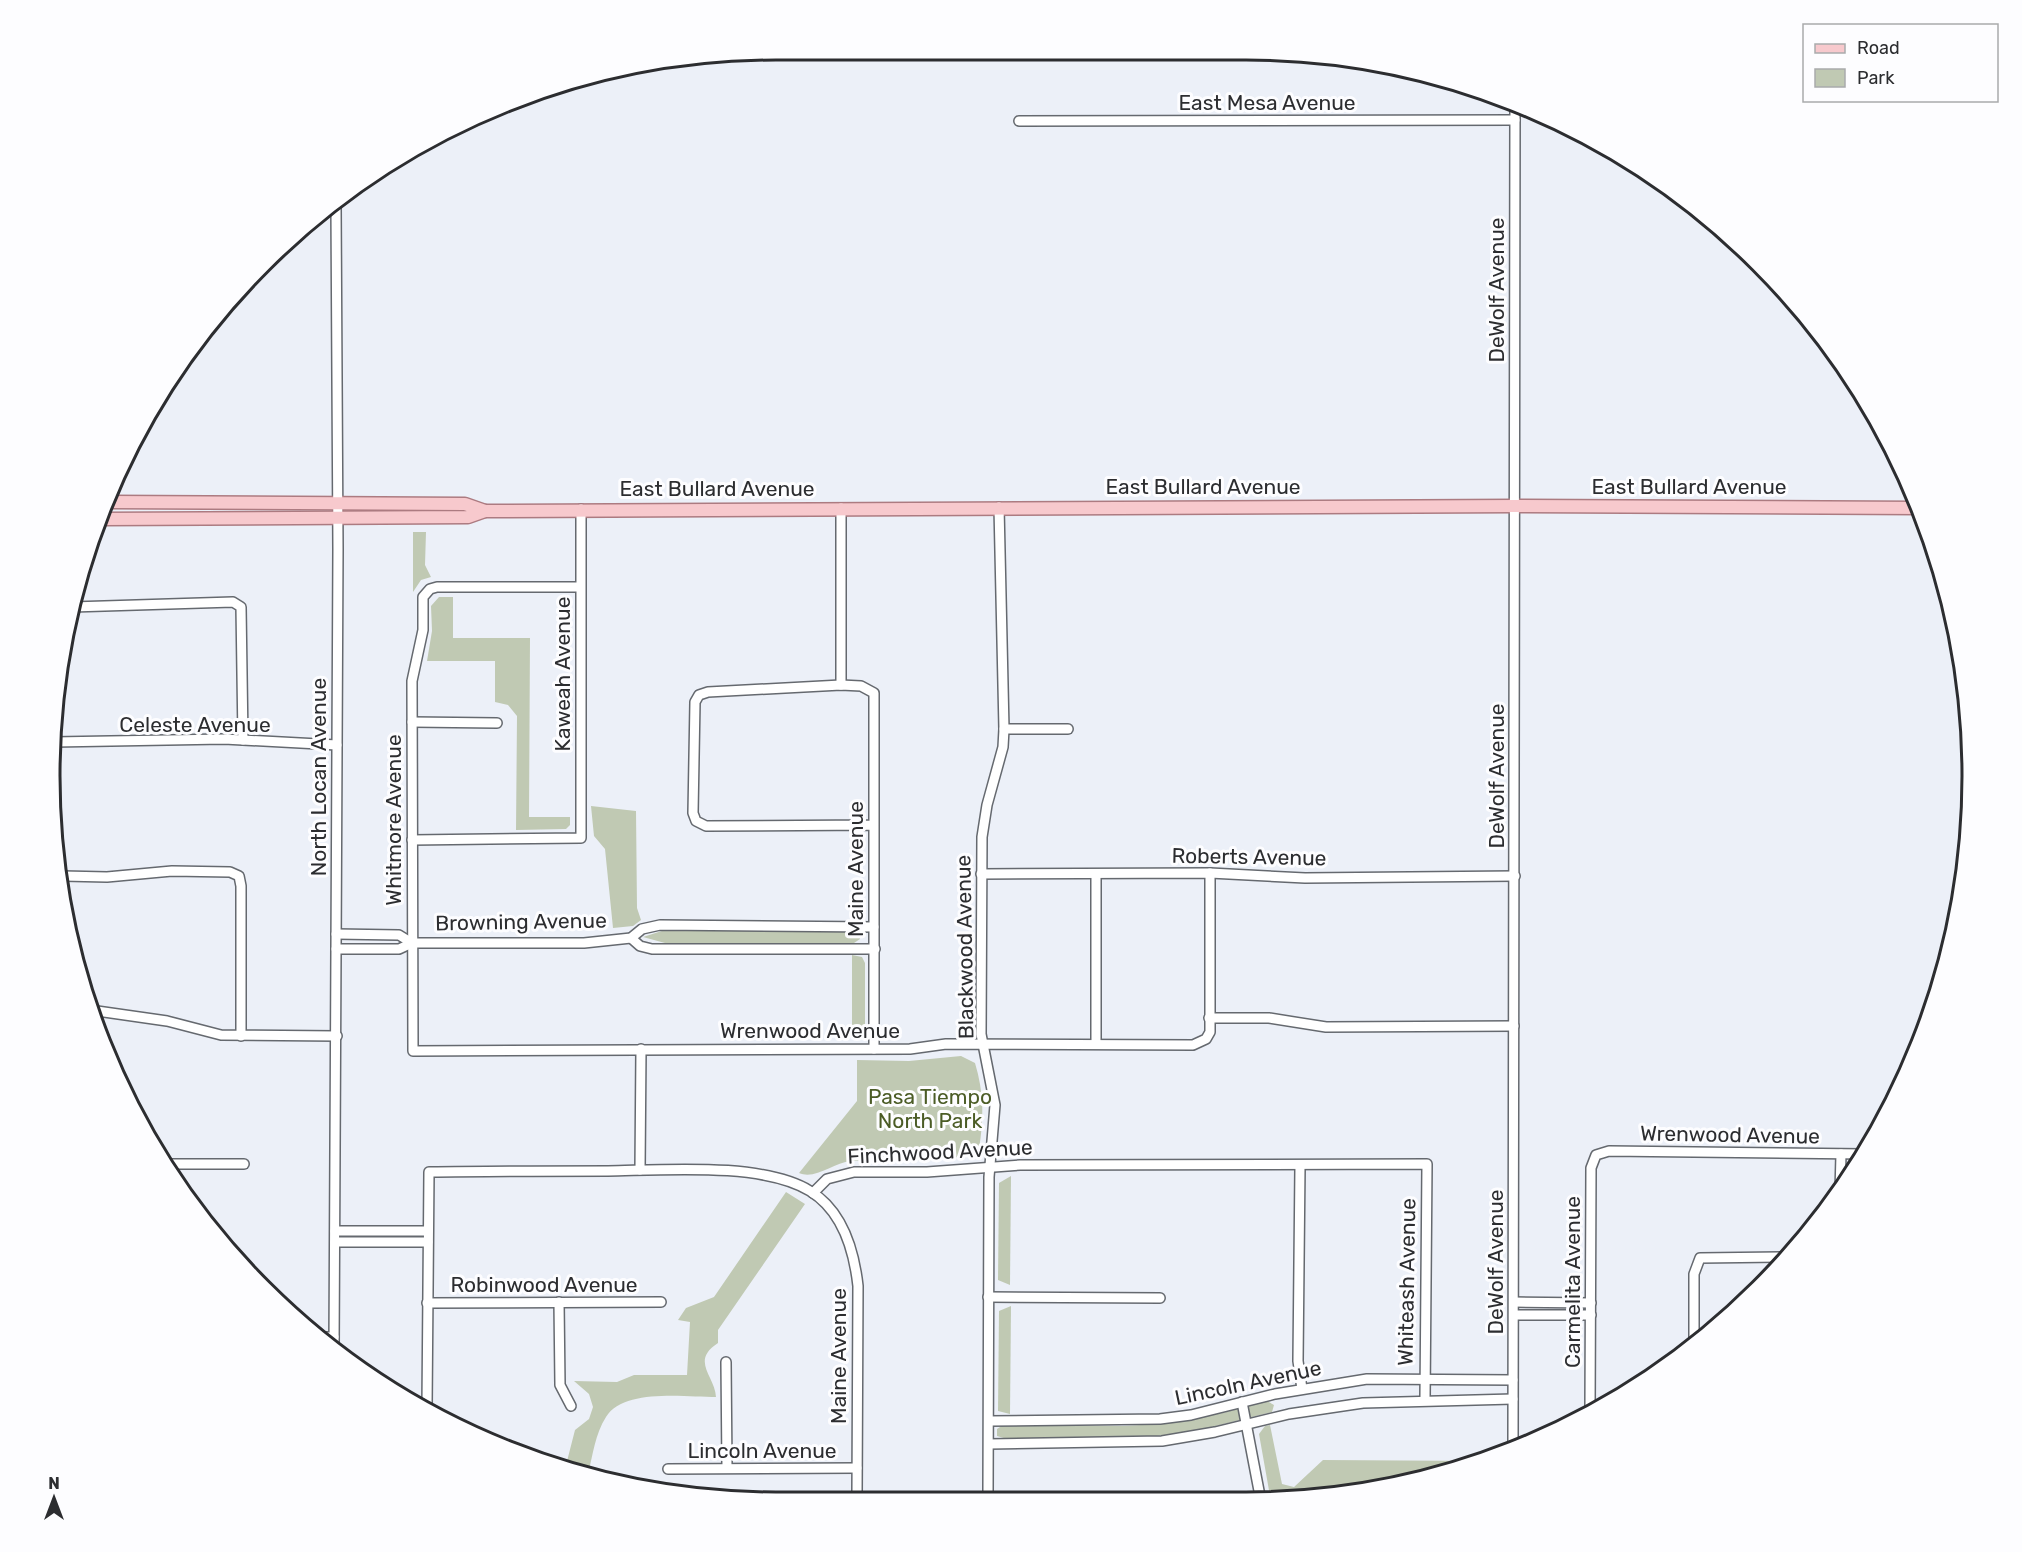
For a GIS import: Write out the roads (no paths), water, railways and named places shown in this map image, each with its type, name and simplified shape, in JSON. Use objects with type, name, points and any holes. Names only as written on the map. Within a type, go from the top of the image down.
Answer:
[{"type":"main road","name":"East Bullard Avenue","points":[[115,502],[465,504],[485,511]]},
{"type":"main road","name":"East Bullard Avenue","points":[[108,519],[468,517],[485,511],[580,509],[1515,506],[1909,508]]},
{"type":"street","name":"DeWolf Avenue","points":[[1513,1440],[1515,113]]},
{"type":"street","name":"East Mesa Avenue","points":[[1019,121],[1515,120]]},
{"type":"street","name":"North Locan Avenue","points":[[334,1337],[337,1036],[336,211]]},
{"type":"street","name":"Blackwood Avenue","points":[[988,1492],[989,1166],[995,1105],[983,1044],[981,874],[983,819],[1001,755],[1004,729],[999,507]]},
{"type":"street","points":[[841,508],[841,685],[708,692],[699,695],[695,702],[693,813],[696,821],[706,826],[874,825]]},
{"type":"street","name":"Kaweah Avenue","points":[[412,840],[581,838],[580,509]]},
{"type":"street","name":"Whitmore Avenue","points":[[413,1051],[412,681],[423,630],[423,597],[427,591],[437,587],[580,587]]},
{"type":"street","points":[[81,607],[233,602],[241,607],[243,740]]},
{"type":"street","name":"Maine Avenue","points":[[841,685],[861,686],[874,693],[874,1049]]},
{"type":"street","points":[[412,722],[497,723]]},
{"type":"street","points":[[1004,729],[1068,729]]},
{"type":"street","name":"Celeste Avenue","points":[[61,742],[108,743],[162,739],[337,745]]},
{"type":"street","points":[[67,876],[107,877],[172,871],[230,872],[238,876],[241,886],[241,1036]]},
{"type":"street","name":"Roberts Avenue","points":[[981,874],[1210,873],[1305,878],[1515,876]]},
{"type":"street","points":[[1210,873],[1209,1018],[1269,1018],[1326,1027],[1514,1026]]},
{"type":"street","points":[[1096,874],[1096,1044]]},
{"type":"street","name":"Browning Avenue","points":[[336,949],[399,949],[412,943],[585,943],[631,938],[642,929],[660,926],[874,927]]},
{"type":"street","name":"Browning Avenue","points":[[336,934],[399,935],[412,943]]},
{"type":"street","name":"Browning Avenue","points":[[631,938],[640,946],[652,949],[875,949]]},
{"type":"street","points":[[100,1011],[167,1021],[209,1033],[241,1036],[337,1036]]},
{"type":"street","name":"Wrenwood Avenue","points":[[413,1051],[874,1049],[983,1044],[1193,1045],[1206,1039],[1210,1032],[1209,1018]]},
{"type":"street","points":[[640,1170],[641,1050]]},
{"type":"street","name":"Wrenwood Avenue","points":[[1596,1155],[1610,1151],[1853,1154]]},
{"type":"street","name":"Carmelita Avenue","points":[[1590,1403],[1591,1168],[1596,1155]]},
{"type":"street","points":[[1840,1155],[1840,1175]]},
{"type":"street","points":[[175,1164],[244,1164]]},
{"type":"street","name":"Finchwood Avenue","points":[[813,1193],[827,1179],[845,1173],[927,1172],[989,1166],[1426,1164]]},
{"type":"street","name":"Whiteash Avenue","points":[[1425,1399],[1426,1164]]},
{"type":"street","points":[[1300,1166],[1298,1361],[1302,1389]]},
{"type":"street","points":[[427,1401],[429,1172],[640,1170],[750,1172],[787,1180],[813,1193]]},
{"type":"street","name":"Maine Avenue","points":[[813,1193],[847,1234],[855,1260],[858,1286],[857,1492]]},
{"type":"street","points":[[336,1231],[428,1231]]},
{"type":"street","points":[[335,1242],[428,1242]]},
{"type":"street","points":[[1694,1334],[1694,1274],[1700,1258],[1775,1257]]},
{"type":"street","points":[[988,1297],[1160,1298]]},
{"type":"street","points":[[559,1302],[560,1385],[571,1407]]},
{"type":"street","name":"Robinwood Avenue","points":[[427,1303],[661,1302]]},
{"type":"street","points":[[1514,1302],[1591,1303]]},
{"type":"street","points":[[1514,1315],[1591,1315]]},
{"type":"street","points":[[726,1362],[727,1468]]},
{"type":"street","name":"Lincoln Avenue","points":[[989,1421],[1160,1419],[1191,1415],[1302,1389],[1367,1379],[1513,1380]]},
{"type":"street","name":"Lincoln Avenue","points":[[989,1444],[1152,1442],[1195,1436],[1329,1407],[1425,1399],[1513,1398]]},
{"type":"street","points":[[1242,1402],[1248,1423],[1259,1491]]},
{"type":"street","name":"Lincoln Avenue","points":[[668,1469],[856,1468]]},
{"type":"park label","name":"Pasa Tiempo North Park","points":[[930,1109]]}]
